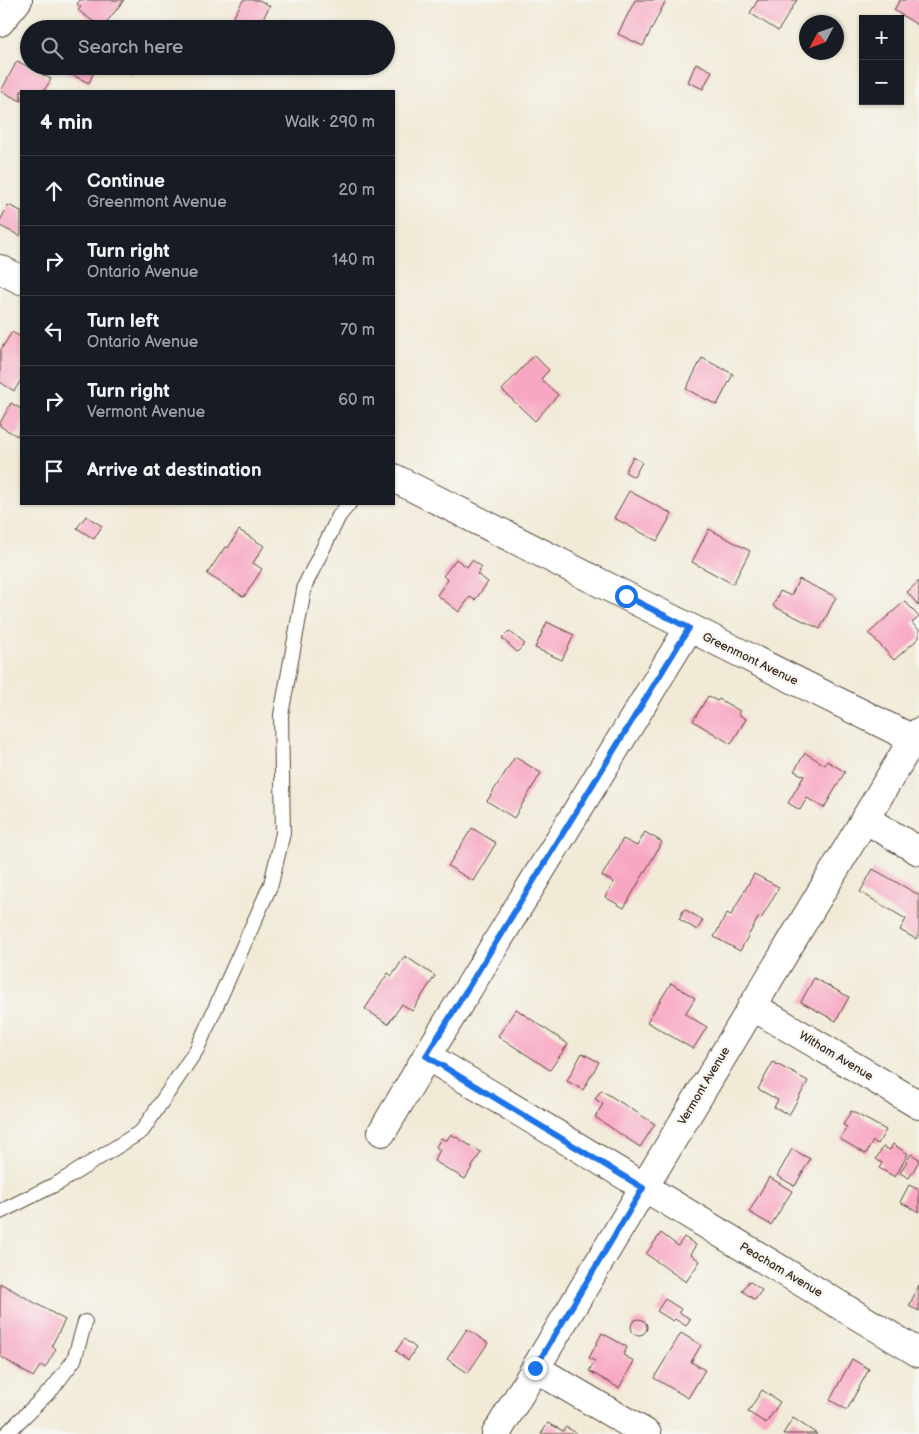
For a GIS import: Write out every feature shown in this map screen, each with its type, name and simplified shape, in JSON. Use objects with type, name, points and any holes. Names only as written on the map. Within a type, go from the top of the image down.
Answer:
[{"type":"street","points":[[0,22],[18,0]]},
{"type":"street","points":[[0,269],[20,279]]},
{"type":"street","name":"Greenmont Avenue","points":[[395,479],[689,628],[916,735]]},
{"type":"street","points":[[382,1132],[426,1056],[689,628]]},
{"type":"street","name":"Vermont Avenue","points":[[496,1434],[916,735]]},
{"type":"street","points":[[865,819],[919,851]]},
{"type":"street","name":"Witham Avenue","points":[[752,1006],[919,1105]]},
{"type":"street","name":"Peacham Avenue","points":[[426,1056],[919,1353]]},
{"type":"street","points":[[535,1368],[647,1434]]},
{"type":"lane","points":[[0,1212],[60,1182],[142,1131],[197,1049],[270,884],[283,833],[281,715],[305,585],[340,516],[348,505]]},
{"type":"lane","points":[[6,1434],[53,1388],[74,1360],[85,1322]]},
{"type":"building","points":[[80,0],[124,0],[108,20],[91,20],[78,10],[81,7],[77,4]]},
{"type":"building","points":[[243,0],[259,0],[270,6],[262,20],[237,20],[233,18]]},
{"type":"building","points":[[635,0],[666,0],[643,46],[618,34]]},
{"type":"building","points":[[758,0],[797,0],[778,31],[750,13]]},
{"type":"building","points":[[900,0],[919,0],[919,26],[904,15],[894,10]]},
{"type":"building","points":[[17,61],[20,63],[20,75],[43,75],[51,79],[45,90],[20,90],[20,100],[1,91]]},
{"type":"building","points":[[696,63],[712,71],[703,89],[688,82]]},
{"type":"building","points":[[73,75],[92,75],[89,83]]},
{"type":"building","points":[[8,205],[20,211],[20,236],[0,226],[0,221]]},
{"type":"building","points":[[12,332],[20,336],[20,382],[14,391],[0,382],[0,351]]},
{"type":"building","points":[[534,355],[549,370],[541,379],[558,395],[535,421],[502,390]]},
{"type":"building","points":[[702,358],[733,374],[717,405],[686,389]]},
{"type":"building","points":[[11,403],[20,408],[20,431],[17,436],[0,426]]},
{"type":"building","points":[[633,457],[642,462],[634,477],[625,472]]},
{"type":"building","points":[[629,491],[672,514],[657,541],[614,518]]},
{"type":"building","points":[[86,516],[102,526],[94,539],[77,528]]},
{"type":"building","points":[[709,529],[750,551],[733,584],[692,562]]},
{"type":"building","points":[[239,530],[264,546],[253,563],[262,569],[244,597],[207,574],[225,547],[228,548]]},
{"type":"building","points":[[456,559],[467,567],[472,560],[482,567],[477,574],[488,582],[475,600],[470,597],[459,612],[437,595],[448,580],[443,576]]},
{"type":"building","points":[[799,579],[836,597],[820,629],[773,606],[780,591],[791,596]]},
{"type":"building","points":[[919,581],[919,606],[907,592]]},
{"type":"building","points":[[905,601],[919,617],[912,623],[919,630],[919,638],[894,660],[869,633]]},
{"type":"building","points":[[547,622],[574,635],[562,660],[535,648]]},
{"type":"building","points":[[509,631],[525,644],[517,652],[502,638]]},
{"type":"building","points":[[708,696],[717,701],[719,699],[740,711],[738,714],[746,719],[731,744],[693,721]]},
{"type":"building","points":[[805,753],[825,765],[827,761],[845,772],[824,808],[807,798],[800,810],[788,803],[804,776],[794,771]]},
{"type":"building","points":[[515,757],[541,773],[514,818],[487,801]]},
{"type":"building","points":[[472,828],[496,843],[473,881],[448,866]]},
{"type":"building","points":[[645,832],[662,842],[624,908],[605,897],[614,882],[602,876],[623,839],[637,846]]},
{"type":"building","points":[[873,869],[919,895],[919,933],[916,939],[900,930],[906,919],[860,892]]},
{"type":"building","points":[[754,874],[779,887],[761,919],[758,918],[740,951],[714,937],[727,913],[731,915]]},
{"type":"building","points":[[684,909],[703,920],[697,930],[679,919]]},
{"type":"building","points":[[405,956],[435,976],[412,1011],[402,1004],[388,1024],[365,1009],[388,973],[392,976]]},
{"type":"building","points":[[814,978],[849,997],[836,1021],[801,1002]]},
{"type":"building","points":[[671,983],[695,998],[685,1014],[707,1027],[693,1049],[647,1022]]},
{"type":"building","points":[[516,1009],[568,1044],[550,1070],[498,1036]]},
{"type":"building","points":[[582,1053],[599,1062],[583,1090],[567,1081]]},
{"type":"building","points":[[773,1062],[808,1081],[789,1115],[774,1107],[778,1100],[758,1089]]},
{"type":"building","points":[[601,1090],[655,1124],[640,1147],[595,1117],[603,1104],[595,1099]]},
{"type":"building","points":[[851,1111],[886,1130],[878,1144],[873,1141],[866,1154],[840,1139],[847,1127],[843,1125]]},
{"type":"building","points":[[451,1134],[481,1152],[465,1179],[434,1161],[440,1150],[436,1147],[441,1138],[446,1141]]},
{"type":"building","points":[[893,1144],[908,1154],[895,1177],[879,1168],[882,1163],[876,1159],[883,1147],[890,1150]]},
{"type":"building","points":[[792,1149],[810,1159],[795,1186],[777,1176]]},
{"type":"building","points":[[911,1154],[919,1159],[919,1161],[909,1178],[900,1173]]},
{"type":"building","points":[[769,1177],[792,1191],[771,1225],[749,1212]]},
{"type":"building","points":[[909,1185],[919,1190],[919,1212],[900,1202]]},
{"type":"building","points":[[661,1233],[678,1246],[684,1237],[696,1245],[690,1254],[700,1261],[686,1282],[646,1254]]},
{"type":"building","points":[[749,1281],[762,1290],[755,1300],[742,1291]]},
{"type":"building","points":[[0,1283],[65,1320],[52,1345],[56,1349],[45,1368],[41,1365],[33,1377],[0,1356]]},
{"type":"building","points":[[919,1285],[919,1311],[909,1306]]},
{"type":"building","points":[[665,1299],[681,1309],[679,1312],[690,1319],[686,1326],[675,1319],[673,1321],[657,1311]]},
{"type":"building","points":[[639,1319],[645,1321],[647,1327],[645,1333],[639,1335],[633,1333],[631,1327],[633,1321]]},
{"type":"building","points":[[467,1329],[488,1343],[468,1373],[447,1359]]},
{"type":"building","points":[[602,1333],[627,1347],[623,1355],[634,1361],[619,1388],[589,1371],[595,1361],[589,1358]]},
{"type":"building","points":[[681,1333],[701,1345],[691,1362],[705,1370],[688,1398],[654,1378]]},
{"type":"building","points":[[404,1339],[416,1348],[408,1360],[396,1351]]},
{"type":"building","points":[[852,1359],[869,1369],[847,1410],[830,1400]]},
{"type":"building","points":[[762,1390],[780,1402],[766,1423],[748,1412]]},
{"type":"building","points":[[793,1418],[817,1434],[783,1434]]},
{"type":"building","points":[[548,1423],[563,1431],[566,1427],[578,1434],[541,1434]]},
{"type":"route","points":[[535,1368],[643,1188],[426,1056],[689,628],[626,596]]}]
